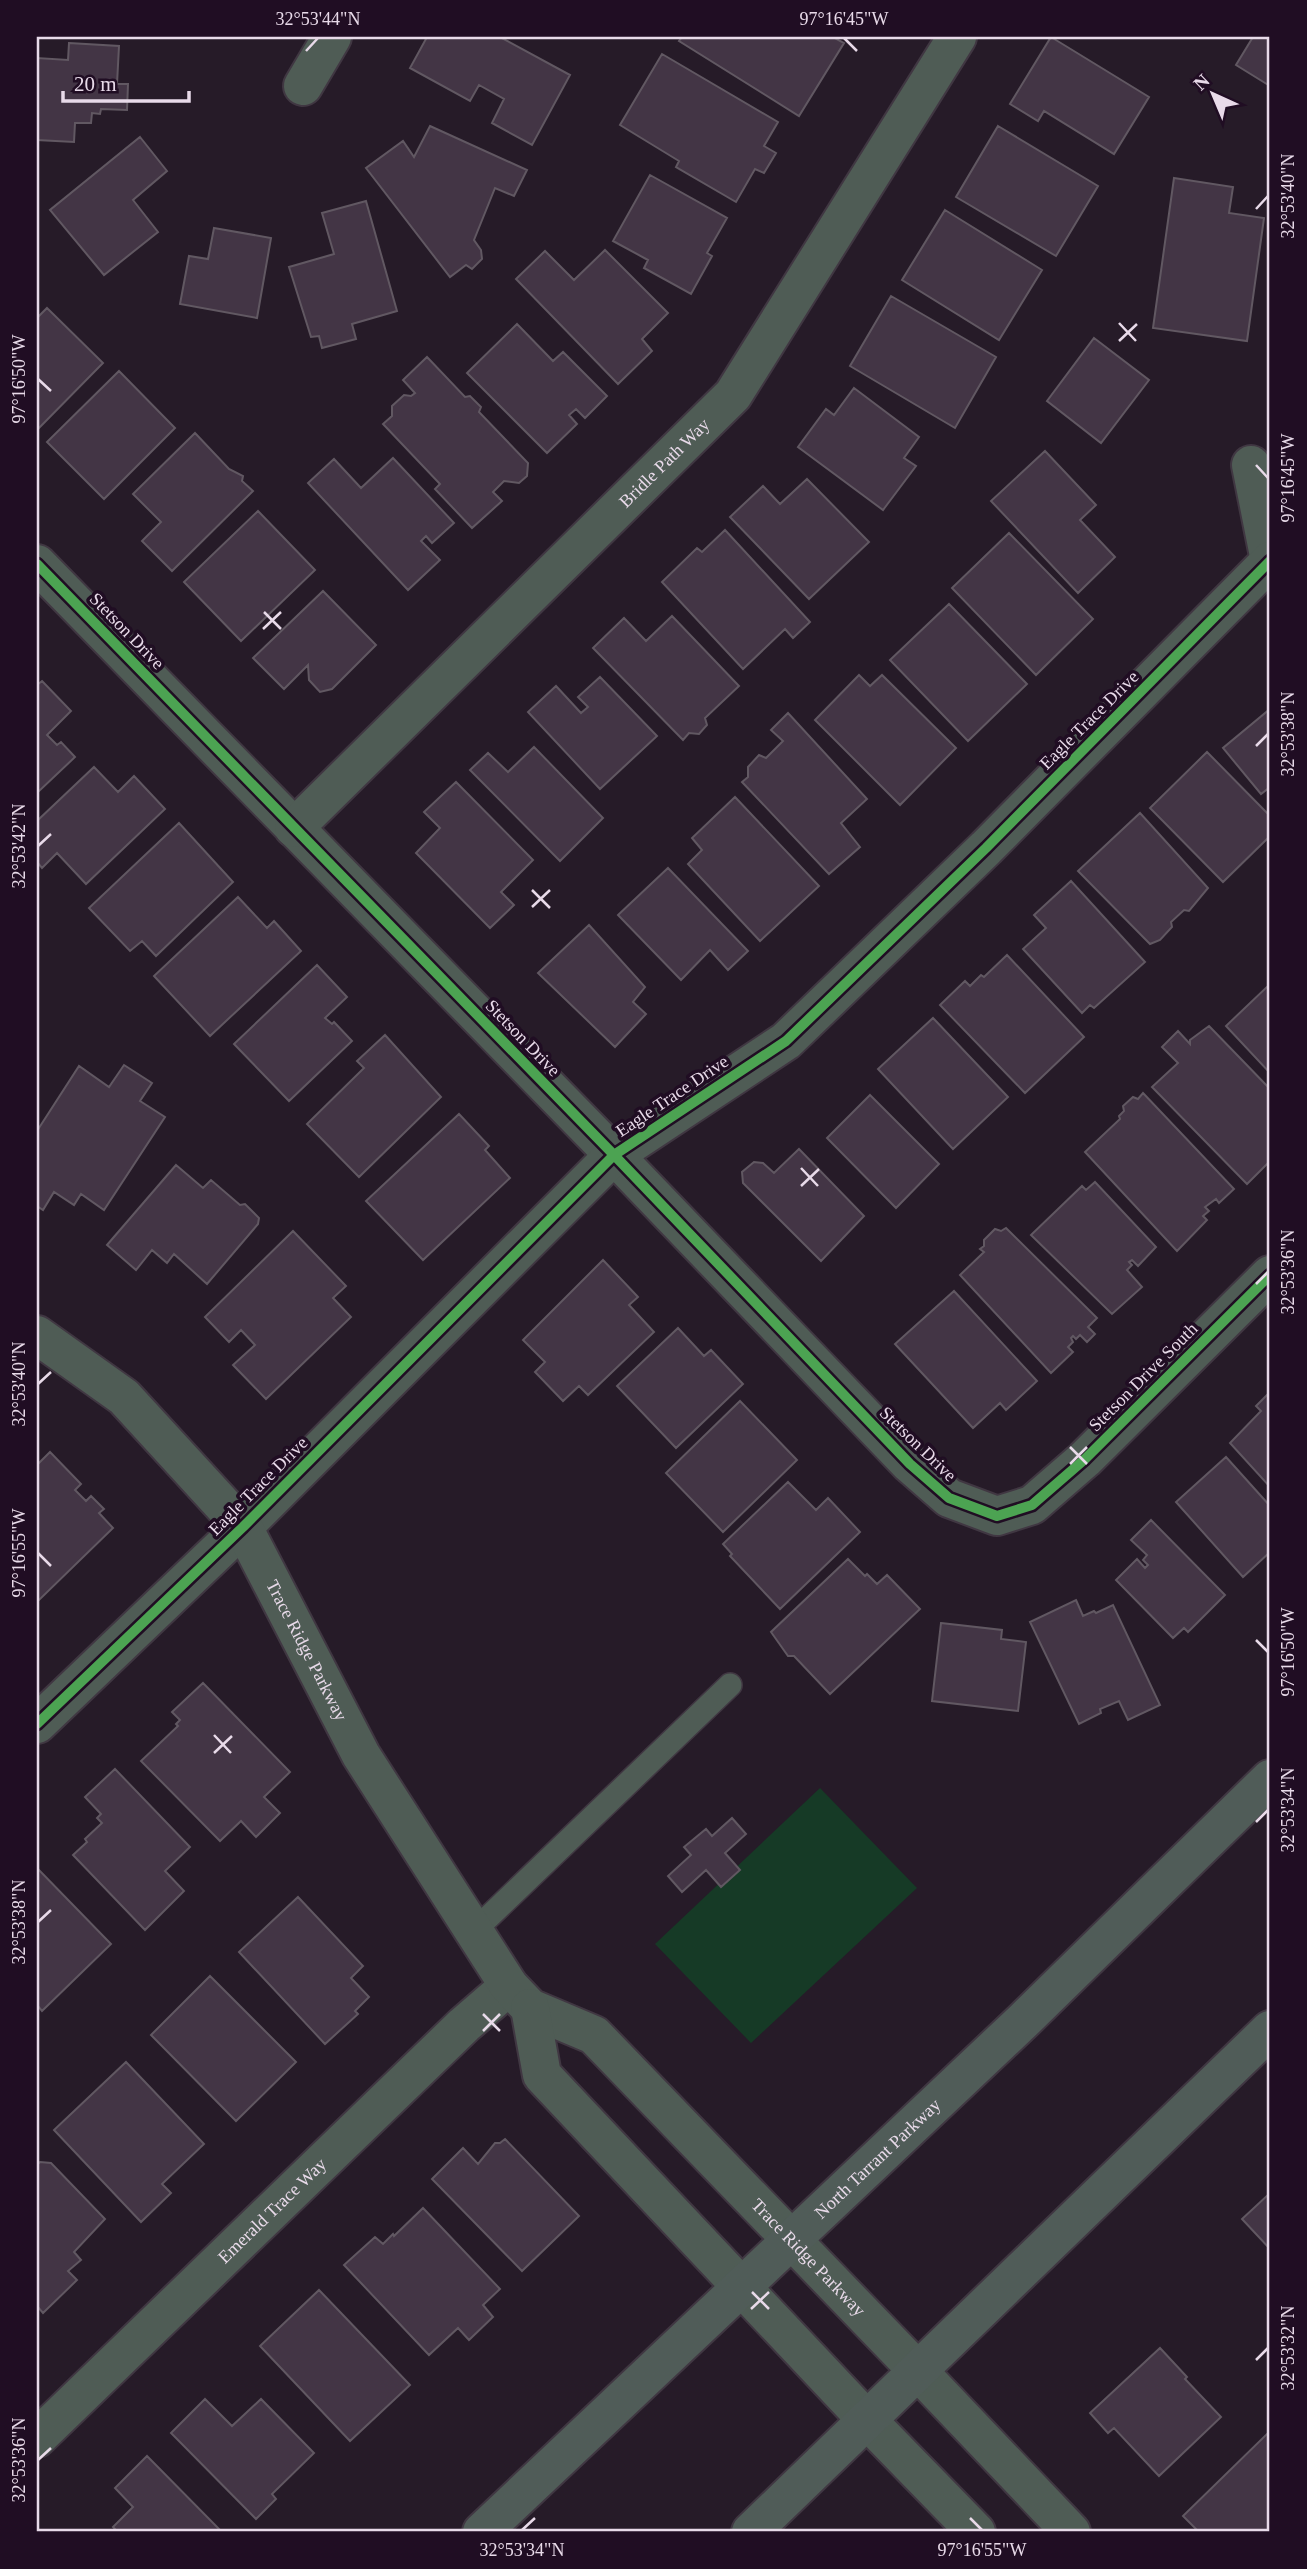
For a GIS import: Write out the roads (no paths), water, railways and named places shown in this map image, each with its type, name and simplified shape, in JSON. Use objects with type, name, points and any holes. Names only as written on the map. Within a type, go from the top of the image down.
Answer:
[{"type":"main road","name":"North Tarrant Parkway","points":[[482,2532],[1023,2021],[1270,1779]]},
{"type":"main road","points":[[751,2532],[1270,2030]]},
{"type":"street","points":[[303,86],[332,37]]},
{"type":"street","name":"Bridle Path Way","points":[[294,828],[733,395],[957,37]]},
{"type":"street","name":"Eagle Trace Drive","points":[[37,1724],[243,1527],[614,1156],[786,1041],[986,848],[1270,561],[1251,465]]},
{"type":"street","name":"Stetson Drive","points":[[37,564],[910,1464],[949,1498],[998,1516]]},
{"type":"street","name":"Stetson Drive South","points":[[998,1516],[1032,1505],[1085,1459],[1270,1275]]},
{"type":"street","name":"Trace Ridge Parkway","points":[[37,1335],[124,1397],[243,1527],[361,1755],[519,1997],[542,2075],[976,2532]]},
{"type":"street","name":"Trace Ridge Parkway","points":[[519,1997],[594,2035],[1071,2532]]},
{"type":"street","name":"Emerald Trace Way","points":[[37,2438],[464,2025],[519,1997]]},
{"type":"lane","points":[[474,1931],[730,1685]]}]
